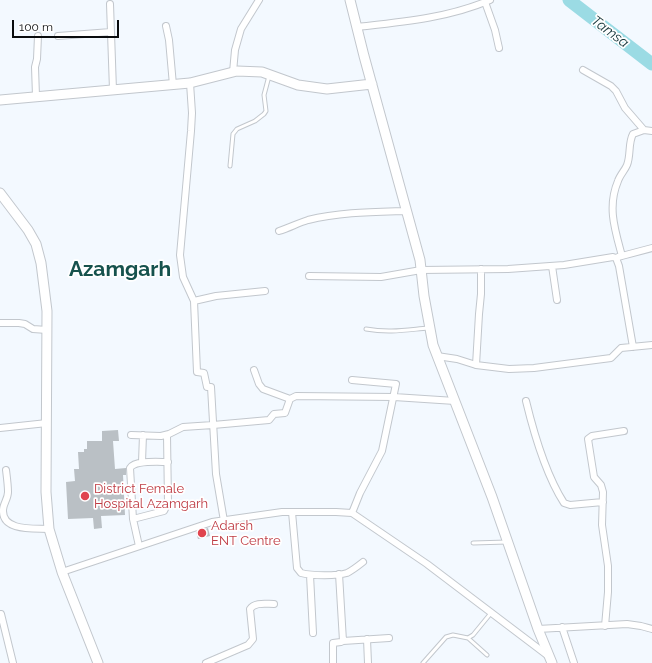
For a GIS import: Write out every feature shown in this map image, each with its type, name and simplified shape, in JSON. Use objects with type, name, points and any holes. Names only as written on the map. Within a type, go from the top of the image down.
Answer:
[{"type":"street","points":[[233,72],[234,50],[241,29],[259,0]]},
{"type":"street","points":[[350,0],[420,260],[424,296],[433,345],[508,542],[550,660]]},
{"type":"street","points":[[357,27],[407,22],[428,18],[461,10],[487,1],[499,48]]},
{"type":"street","points":[[110,4],[114,90]]},
{"type":"street","points":[[166,26],[173,85]]},
{"type":"street","points":[[58,36],[111,32]]},
{"type":"street","points":[[36,96],[35,67],[38,59],[38,36]]},
{"type":"street","points":[[583,70],[616,90],[625,108],[644,130]]},
{"type":"street","points":[[0,100],[190,83],[233,72],[262,72],[298,85],[327,89],[372,84]]},
{"type":"street","points":[[190,83],[192,112],[191,131],[180,255],[183,277],[194,301],[197,372],[204,373],[207,387],[211,387],[216,474],[224,520]]},
{"type":"street","points":[[633,346],[612,217],[614,192],[618,179],[627,164],[632,136],[644,130],[652,131]]},
{"type":"street","points":[[0,193],[28,230],[36,244],[41,263],[47,311],[46,492],[49,529],[62,572],[98,663]]},
{"type":"street","points":[[279,231],[303,222],[324,217],[356,212],[406,211]]},
{"type":"street","points":[[309,276],[381,276],[421,270],[552,266],[609,257],[619,257],[652,248]]},
{"type":"street","points":[[552,266],[557,300]]},
{"type":"street","points":[[476,365],[481,294],[481,269]]},
{"type":"street","points":[[194,301],[216,296],[265,291]]},
{"type":"street","points":[[0,323],[19,323],[25,324],[33,329],[47,330]]},
{"type":"street","points":[[437,356],[457,359],[476,365],[509,369],[534,368],[611,358],[619,349],[633,346],[652,345]]},
{"type":"street","points":[[254,370],[259,384],[263,389],[290,399]]},
{"type":"street","points":[[352,380],[396,384],[380,457],[360,493],[352,513]]},
{"type":"street","points":[[131,435],[167,435],[182,427],[213,426],[269,420],[274,414],[285,413],[290,399],[296,396],[394,397],[454,400]]},
{"type":"street","points":[[526,401],[532,426],[543,458],[564,502],[570,505],[602,502]]},
{"type":"street","points":[[0,428],[47,423]]},
{"type":"street","points":[[604,626],[608,592],[608,566],[602,525],[602,488],[594,477],[588,440],[592,436],[624,431]]},
{"type":"street","points":[[142,462],[143,435]]},
{"type":"street","points":[[133,519],[164,511],[166,508],[168,503],[167,435]]},
{"type":"street","points":[[139,546],[133,519],[130,468],[134,464],[142,462],[168,462]]},
{"type":"street","points":[[6,470],[8,493],[3,511],[4,517],[8,523],[19,528],[49,529]]},
{"type":"street","points":[[62,572],[212,522],[282,512],[352,513],[427,564],[491,612],[550,660]]},
{"type":"street","points":[[292,512],[297,568],[301,573],[310,575],[340,574],[352,571],[363,562]]},
{"type":"street","points":[[340,574],[343,641]]},
{"type":"street","points":[[310,575],[313,633]]},
{"type":"street","points":[[206,663],[248,645],[253,639],[251,606],[259,604],[274,604]]},
{"type":"street","points":[[1,614],[14,663]]},
{"type":"street","points":[[538,629],[633,624],[652,629]]},
{"type":"street","points":[[562,627],[574,663]]},
{"type":"street","points":[[334,663],[333,643],[389,638]]},
{"type":"street","points":[[367,640],[368,663]]},
{"type":"lane","points":[[230,166],[234,131],[256,121],[264,114],[266,110],[264,95],[270,75]]},
{"type":"lane","points":[[366,329],[383,332],[395,332],[430,328]]},
{"type":"lane","points":[[473,542],[508,542]]},
{"type":"lane","points":[[468,638],[473,635],[491,612]]},
{"type":"lane","points":[[423,663],[446,637],[453,635],[468,638],[487,655]]},
{"type":"building","points":[[118,430],[119,441],[113,441],[115,469],[126,468],[126,475],[123,475],[125,515],[101,516],[102,528],[94,529],[93,518],[68,519],[66,482],[75,481],[74,469],[79,469],[78,452],[84,452],[84,449],[87,449],[87,441],[102,441],[102,431]]},
{"type":"building","points":[[208,528],[210,536],[198,539],[196,532]]},
{"type":"waterway","name":"Tamsa","points":[[569,0],[652,64]]},
{"type":"place","name":"District Female Hospital Azamgarh","points":[[85,496]]},
{"type":"place","name":"Adarsh ENT Centre","points":[[202,533]]},
{"type":"district","name":"Azamgarh","points":[[120,270]]}]
